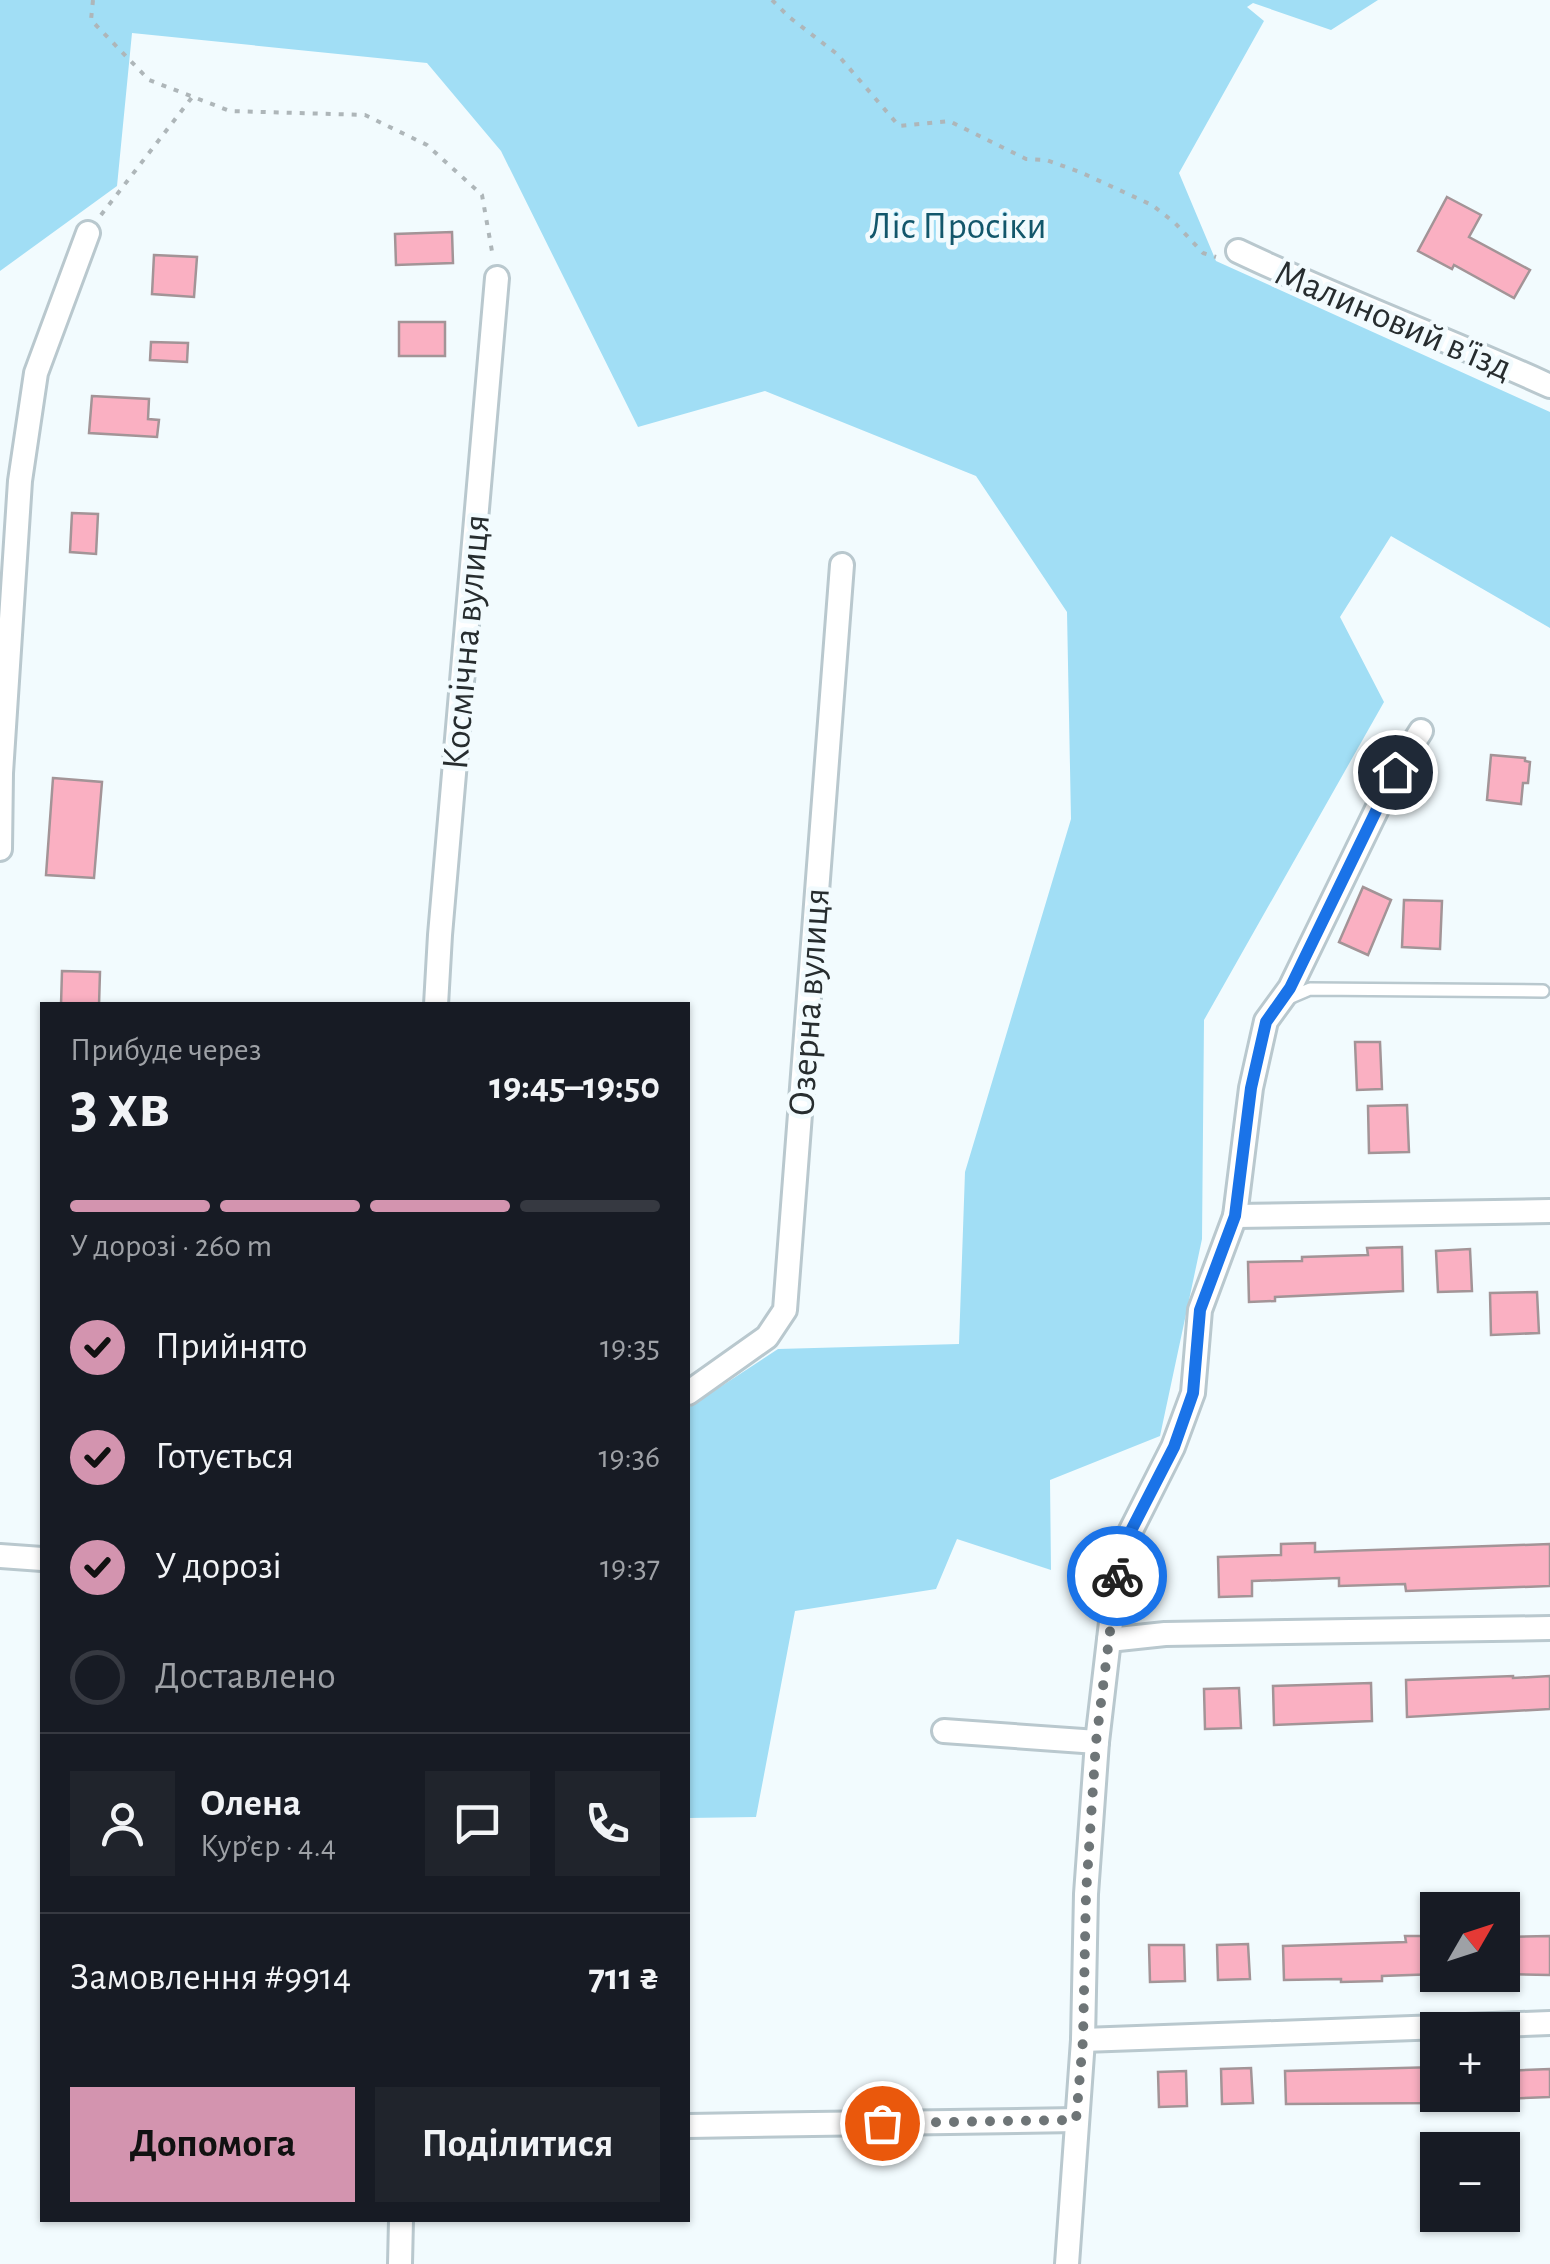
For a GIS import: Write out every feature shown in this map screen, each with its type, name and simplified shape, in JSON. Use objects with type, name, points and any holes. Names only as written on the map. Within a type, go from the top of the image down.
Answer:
[{"type":"street","points":[[0,849],[1,774],[20,481],[36,373],[88,233]]},
{"type":"street","name":"Малиновий в'їзд","points":[[1227,254],[1550,386]]},
{"type":"street","name":"Космічна вулиця","points":[[436,1002],[497,278]]},
{"type":"street","name":"Озерна вулиця","points":[[690,1393],[767,1337],[785,1310],[842,565]]},
{"type":"street","points":[[1067,2264],[1083,2040],[1086,1894],[1096,1742],[1119,1554],[1174,1447],[1193,1393],[1200,1310],[1235,1216],[1251,1088],[1266,1022],[1290,988],[1395,772],[1421,731]]},
{"type":"street","points":[[1235,1216],[1550,1212]]},
{"type":"street","points":[[0,1556],[40,1559]]},
{"type":"street","points":[[1109,1640],[1165,1634],[1550,1628]]},
{"type":"street","points":[[944,1731],[1096,1742]]},
{"type":"street","points":[[1083,2040],[1550,2022]]},
{"type":"street","points":[[690,2126],[1076,2120]]},
{"type":"street","points":[[400,2264],[401,2222]]},
{"type":"lane","points":[[1280,1001],[1310,989],[1542,991]]},
{"type":"path","points":[[93,0],[92,20],[148,80],[230,110],[365,115],[428,145],[482,196],[497,278]]},
{"type":"path","points":[[772,0],[837,54],[899,126],[949,121],[1026,159],[1046,160],[1080,172],[1152,205],[1203,253],[1227,254]]},
{"type":"path","points":[[88,233],[193,96]]},
{"type":"green space","name":"Ліс Просіки","points":[[0,0],[1378,0],[1331,30],[1253,3],[1247,7],[1264,21],[1179,173],[1216,261],[1550,412],[1550,628],[1391,536],[1340,617],[1384,702],[1204,1020],[1202,1239],[1160,1436],[1050,1480],[1051,1570],[957,1539],[936,1589],[795,1611],[756,1817],[690,1818],[690,1407],[778,1349],[959,1344],[965,1172],[1071,819],[1067,612],[976,476],[765,391],[638,427],[501,151],[427,63],[132,33],[117,186],[0,271]]},
{"type":"building","points":[[1447,197],[1481,215],[1469,237],[1530,270],[1514,298],[1454,265],[1452,269],[1418,251]]},
{"type":"building","points":[[452,232],[453,263],[396,265],[395,234]]},
{"type":"building","points":[[154,255],[197,257],[194,297],[152,294]]},
{"type":"building","points":[[399,322],[445,322],[445,356],[399,356]]},
{"type":"building","points":[[151,342],[188,343],[187,362],[150,360]]},
{"type":"building","points":[[92,396],[149,399],[148,419],[159,420],[157,437],[89,433]]},
{"type":"building","points":[[72,513],[98,514],[96,554],[70,552]]},
{"type":"building","points":[[1491,755],[1525,758],[1530,762],[1521,804],[1487,800]]},
{"type":"building","points":[[53,778],[102,782],[94,878],[46,875]]},
{"type":"building","points":[[1363,887],[1391,900],[1368,955],[1339,942]]},
{"type":"building","points":[[1404,900],[1442,901],[1440,949],[1402,947]]},
{"type":"building","points":[[62,971],[100,972],[99,1002],[61,1002]]},
{"type":"building","points":[[1355,1042],[1380,1042],[1382,1089],[1357,1090]]},
{"type":"building","points":[[1407,1105],[1409,1152],[1369,1153],[1368,1106]]},
{"type":"building","points":[[1402,1247],[1403,1291],[1275,1297],[1275,1301],[1249,1302],[1248,1262],[1368,1255],[1367,1248]]},
{"type":"building","points":[[1470,1249],[1472,1291],[1438,1292],[1436,1251]]},
{"type":"building","points":[[1537,1292],[1539,1333],[1491,1335],[1490,1293]]},
{"type":"building","points":[[1315,1543],[1315,1552],[1550,1544],[1550,1586],[1406,1591],[1405,1584],[1339,1586],[1339,1578],[1252,1581],[1252,1596],[1219,1597],[1218,1557],[1281,1555],[1281,1544]]},
{"type":"building","points":[[1550,1676],[1550,1709],[1407,1717],[1406,1680]]},
{"type":"building","points":[[1371,1683],[1372,1721],[1274,1725],[1273,1686]]},
{"type":"building","points":[[1239,1688],[1241,1728],[1205,1729],[1204,1689]]},
{"type":"building","points":[[1405,1936],[1420,1936],[1420,1975],[1382,1976],[1382,1981],[1284,1980],[1283,1946],[1406,1942]]},
{"type":"building","points":[[1550,1936],[1550,1975],[1520,1974],[1520,1937]]},
{"type":"building","points":[[1248,1944],[1250,1979],[1218,1980],[1217,1945]]},
{"type":"building","points":[[1149,1945],[1184,1945],[1185,1981],[1150,1982]]},
{"type":"building","points":[[1420,2067],[1420,2103],[1286,2104],[1285,2071]]},
{"type":"building","points":[[1251,2068],[1253,2103],[1222,2104],[1221,2069]]},
{"type":"building","points":[[1550,2069],[1550,2097],[1520,2098],[1520,2070]]},
{"type":"building","points":[[1186,2071],[1187,2106],[1159,2107],[1158,2072]]},
{"type":"way so far","points":[[882,2123],[1076,2120],[1096,1742],[1117,1576]]},
{"type":"route","points":[[1117,1576],[1119,1554],[1174,1447],[1193,1393],[1200,1310],[1235,1216],[1251,1088],[1266,1022],[1290,988],[1395,772]]}]
